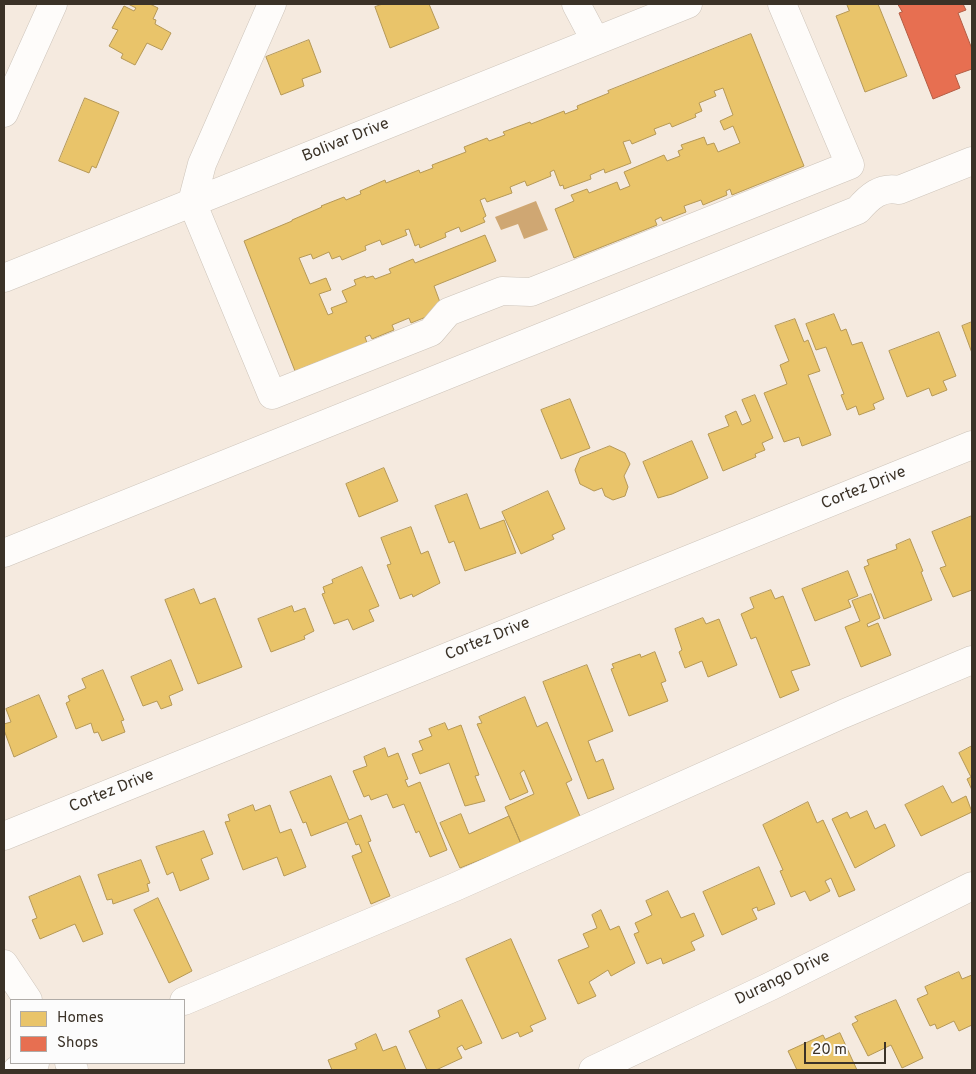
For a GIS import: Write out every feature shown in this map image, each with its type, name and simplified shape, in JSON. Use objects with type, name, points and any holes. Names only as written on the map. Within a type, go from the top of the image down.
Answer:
[{"type":"street","points":[[4,113],[53,4]]},
{"type":"street","points":[[272,4],[202,164],[192,202],[272,395],[431,332],[448,312],[502,290],[531,292],[850,165],[782,4]]},
{"type":"street","points":[[576,4],[595,40]]},
{"type":"street","name":"Bolivar Drive","points":[[4,278],[688,4]]},
{"type":"street","points":[[4,553],[858,210],[877,192],[891,188],[898,190],[972,161]]},
{"type":"street","name":"Cortez Drive","points":[[4,836],[972,445]]},
{"type":"street","points":[[185,1001],[456,888],[843,714],[972,660]]},
{"type":"street","name":"Durango Drive","points":[[593,1070],[771,986],[972,886]]},
{"type":"street","points":[[4,964],[27,999]]},
{"type":"street","points":[[17,1070],[32,1064]]},
{"type":"shaded area","points":[[536,201],[548,230],[524,239],[518,224],[501,230],[495,217]]},
{"type":"building: Homes","points":[[131,4],[150,4],[158,8],[153,19],[156,20],[155,24],[171,33],[162,50],[147,43],[135,65],[121,58],[123,54],[109,46],[118,30],[112,28],[124,6],[134,11],[136,8]]},
{"type":"building: Homes","points":[[383,4],[429,4],[439,28],[390,48],[375,7]]},
{"type":"building: Homes","points":[[847,4],[878,4],[907,76],[865,92],[836,16],[849,11]]},
{"type":"building: Homes","points":[[751,34],[804,166],[732,195],[730,189],[726,191],[727,195],[703,205],[701,200],[684,206],[686,212],[663,221],[661,217],[655,220],[657,225],[574,258],[555,209],[574,201],[571,195],[587,189],[589,193],[617,182],[620,190],[630,186],[624,172],[664,155],[667,161],[680,156],[678,151],[683,149],[681,145],[704,137],[707,145],[714,143],[718,152],[740,143],[733,126],[724,130],[720,121],[733,115],[723,88],[714,91],[716,96],[699,103],[702,111],[695,114],[696,117],[672,127],[670,123],[654,129],[656,134],[632,144],[630,140],[623,142],[631,163],[605,173],[604,169],[590,175],[591,179],[564,189],[563,185],[560,186],[554,170],[550,172],[551,176],[527,186],[525,181],[510,187],[512,193],[487,202],[485,198],[480,200],[486,216],[483,218],[485,222],[461,232],[459,227],[445,233],[446,237],[420,248],[419,244],[415,246],[409,229],[405,230],[407,235],[382,245],[380,240],[365,246],[366,250],[342,260],[340,256],[332,259],[329,252],[313,259],[311,254],[299,258],[310,284],[326,278],[331,290],[319,294],[328,315],[333,313],[331,308],[347,302],[342,291],[356,285],[354,280],[365,276],[366,278],[373,276],[375,279],[391,273],[389,269],[413,259],[415,263],[485,235],[496,261],[434,286],[441,305],[436,313],[411,323],[409,318],[392,325],[394,330],[372,339],[370,335],[365,337],[367,343],[295,371],[244,241],[292,221],[321,206],[344,197],[346,200],[361,194],[360,191],[385,180],[386,183],[419,170],[420,173],[433,168],[432,165],[466,152],[464,147],[487,138],[489,141],[505,135],[503,132],[530,122],[531,124],[564,111],[565,114],[578,109],[577,106],[609,93],[608,91]]},
{"type":"building: Homes","points":[[309,40],[321,72],[302,79],[304,86],[281,95],[266,57]]},
{"type":"building: Homes","points":[[85,98],[119,112],[96,168],[92,166],[89,173],[59,161]]},
{"type":"building: Homes","points":[[834,314],[841,331],[846,329],[852,345],[862,342],[884,399],[873,404],[875,409],[859,415],[856,406],[847,410],[841,395],[844,394],[826,347],[816,350],[806,324]]},
{"type":"building: Homes","points":[[795,319],[804,342],[808,340],[820,371],[808,375],[831,435],[802,446],[799,437],[784,442],[764,393],[787,384],[780,365],[789,361],[775,326]]},
{"type":"building: Homes","points":[[972,322],[972,353],[962,326]]},
{"type":"building: Homes","points":[[939,332],[956,376],[943,381],[947,390],[932,396],[929,388],[907,397],[889,351]]},
{"type":"building: Homes","points":[[755,395],[773,438],[762,443],[765,450],[755,454],[756,457],[723,471],[708,434],[729,426],[725,416],[736,411],[742,425],[751,421],[742,400]]},
{"type":"building: Homes","points":[[570,399],[590,448],[561,459],[541,410]]},
{"type":"building: Homes","points":[[692,441],[708,478],[658,498],[643,462]]},
{"type":"building: Homes","points":[[610,446],[625,453],[630,464],[624,476],[628,487],[625,496],[613,500],[605,496],[602,488],[594,491],[580,484],[575,470],[580,458]]},
{"type":"building: Homes","points":[[384,468],[398,501],[359,517],[346,484]]},
{"type":"building: Homes","points":[[548,491],[565,529],[552,535],[554,539],[521,554],[502,512]]},
{"type":"building: Homes","points":[[467,494],[480,529],[504,520],[516,553],[465,571],[454,541],[449,543],[435,506]]},
{"type":"building: Homes","points":[[972,516],[972,590],[953,597],[940,568],[946,566],[932,532]]},
{"type":"building: Homes","points":[[411,527],[421,554],[428,551],[440,583],[413,597],[412,594],[400,599],[387,565],[391,564],[381,538]]},
{"type":"building: Homes","points":[[910,539],[932,600],[884,619],[864,567],[869,565],[867,560],[897,549],[896,545]]},
{"type":"building: Homes","points":[[362,567],[379,606],[369,610],[374,621],[353,630],[348,619],[334,624],[322,594],[325,593],[323,587],[333,583],[332,580]]},
{"type":"building: Homes","points":[[848,571],[858,596],[848,600],[851,607],[815,621],[802,589]]},
{"type":"building: Homes","points":[[194,589],[200,604],[215,598],[242,667],[198,684],[165,600]]},
{"type":"building: Homes","points":[[771,590],[775,599],[783,596],[810,665],[791,671],[799,690],[780,698],[756,637],[751,639],[741,614],[754,608],[750,598]]},
{"type":"building: Homes","points":[[871,594],[880,618],[867,624],[868,627],[878,623],[891,655],[861,667],[845,627],[860,621],[852,601]]},
{"type":"building: Homes","points":[[292,606],[294,612],[305,608],[314,631],[304,636],[305,639],[271,652],[258,619]]},
{"type":"building: Homes","points":[[703,618],[706,624],[719,619],[737,665],[708,677],[702,661],[685,668],[679,652],[682,650],[675,629]]},
{"type":"building: Homes","points":[[655,652],[666,681],[661,683],[668,701],[629,716],[611,669],[614,668],[612,664],[640,654],[641,657]]},
{"type":"building: Homes","points":[[171,660],[183,690],[169,696],[172,705],[161,709],[157,701],[143,706],[131,677]]},
{"type":"building: Homes","points":[[587,665],[613,731],[588,741],[596,762],[603,759],[614,789],[588,799],[543,682]]},
{"type":"building: Homes","points":[[103,670],[124,720],[121,721],[125,732],[102,741],[98,732],[94,733],[91,723],[76,729],[66,703],[70,701],[68,696],[86,688],[82,679]]},
{"type":"building: Homes","points":[[39,695],[57,737],[14,757],[4,730],[4,724],[11,722],[6,709]]},
{"type":"building: Homes","points":[[525,697],[537,727],[547,722],[572,780],[566,783],[582,821],[522,846],[505,807],[534,794],[524,770],[520,773],[528,792],[510,800],[477,724],[482,723],[479,717]]},
{"type":"building: Homes","points":[[445,723],[448,730],[461,725],[479,775],[475,776],[485,801],[465,806],[449,763],[420,774],[412,754],[423,750],[419,741],[432,736],[429,729]]},
{"type":"building: Homes","points":[[972,746],[972,790],[967,779],[971,777],[959,753]]},
{"type":"building: Homes","points":[[385,748],[388,757],[398,753],[408,779],[405,780],[408,787],[420,782],[447,850],[430,857],[419,831],[416,833],[404,804],[393,808],[387,794],[371,800],[369,795],[364,797],[353,771],[367,766],[364,757]]},
{"type":"building: Homes","points":[[331,776],[349,820],[361,815],[371,841],[368,842],[390,896],[371,904],[352,856],[362,852],[359,844],[356,845],[347,822],[311,836],[306,822],[303,823],[290,792]]},
{"type":"building: Homes","points":[[943,786],[952,803],[966,796],[972,812],[921,836],[905,805]]},
{"type":"building: Homes","points":[[808,802],[817,823],[823,820],[855,890],[839,897],[831,878],[825,881],[830,891],[810,901],[805,891],[791,897],[780,871],[783,870],[763,825]]},
{"type":"building: Homes","points":[[253,805],[255,811],[270,805],[280,833],[291,829],[306,867],[284,876],[277,857],[243,870],[225,822],[230,821],[228,815]]},
{"type":"building: Homes","points":[[867,811],[875,829],[885,824],[895,846],[855,868],[832,819],[847,812],[850,818]]},
{"type":"building: Homes","points":[[461,814],[469,834],[509,816],[522,846],[492,859],[490,856],[460,868],[440,823]]},
{"type":"building: Homes","points":[[204,831],[213,854],[201,859],[209,879],[180,891],[173,872],[167,875],[156,847]]},
{"type":"building: Homes","points":[[141,860],[150,883],[147,884],[149,891],[113,904],[112,899],[107,900],[98,875]]},
{"type":"building: Homes","points":[[759,867],[775,904],[758,911],[757,907],[752,909],[757,919],[722,935],[703,892]]},
{"type":"building: Homes","points":[[80,876],[103,934],[83,942],[75,924],[40,939],[32,920],[37,918],[29,897]]},
{"type":"building: Homes","points":[[668,891],[681,918],[694,913],[704,936],[691,942],[695,950],[663,964],[661,958],[647,964],[634,934],[639,932],[635,923],[652,915],[646,901]]},
{"type":"building: Homes","points":[[158,898],[192,971],[169,983],[134,910]]},
{"type":"building: Homes","points":[[601,910],[610,930],[619,926],[635,963],[611,976],[608,970],[589,982],[596,996],[578,1004],[558,960],[589,947],[583,934],[597,928],[592,915]]},
{"type":"building: Homes","points":[[511,939],[546,1019],[530,1026],[533,1031],[520,1037],[518,1032],[502,1039],[466,959]]},
{"type":"building: Homes","points":[[959,972],[962,979],[972,975],[972,1025],[959,1031],[954,1021],[937,1029],[935,1024],[930,1026],[917,999],[928,994],[925,987]]},
{"type":"building: Homes","points":[[462,1000],[482,1043],[465,1050],[462,1045],[457,1048],[462,1058],[436,1070],[427,1070],[409,1031],[440,1017],[438,1011]]},
{"type":"building: Homes","points":[[896,1000],[923,1058],[902,1068],[891,1045],[868,1056],[852,1024],[858,1021],[855,1017]]},
{"type":"building: Homes","points":[[840,1033],[857,1070],[797,1070],[788,1051],[823,1035],[825,1039]]},
{"type":"building: Homes","points":[[376,1034],[383,1051],[396,1046],[406,1070],[332,1070],[328,1060],[357,1049],[355,1044]]},
{"type":"building: Shops","points":[[898,4],[963,4],[966,10],[958,13],[972,49],[972,69],[955,75],[960,88],[933,99],[899,13],[902,12]]}]
